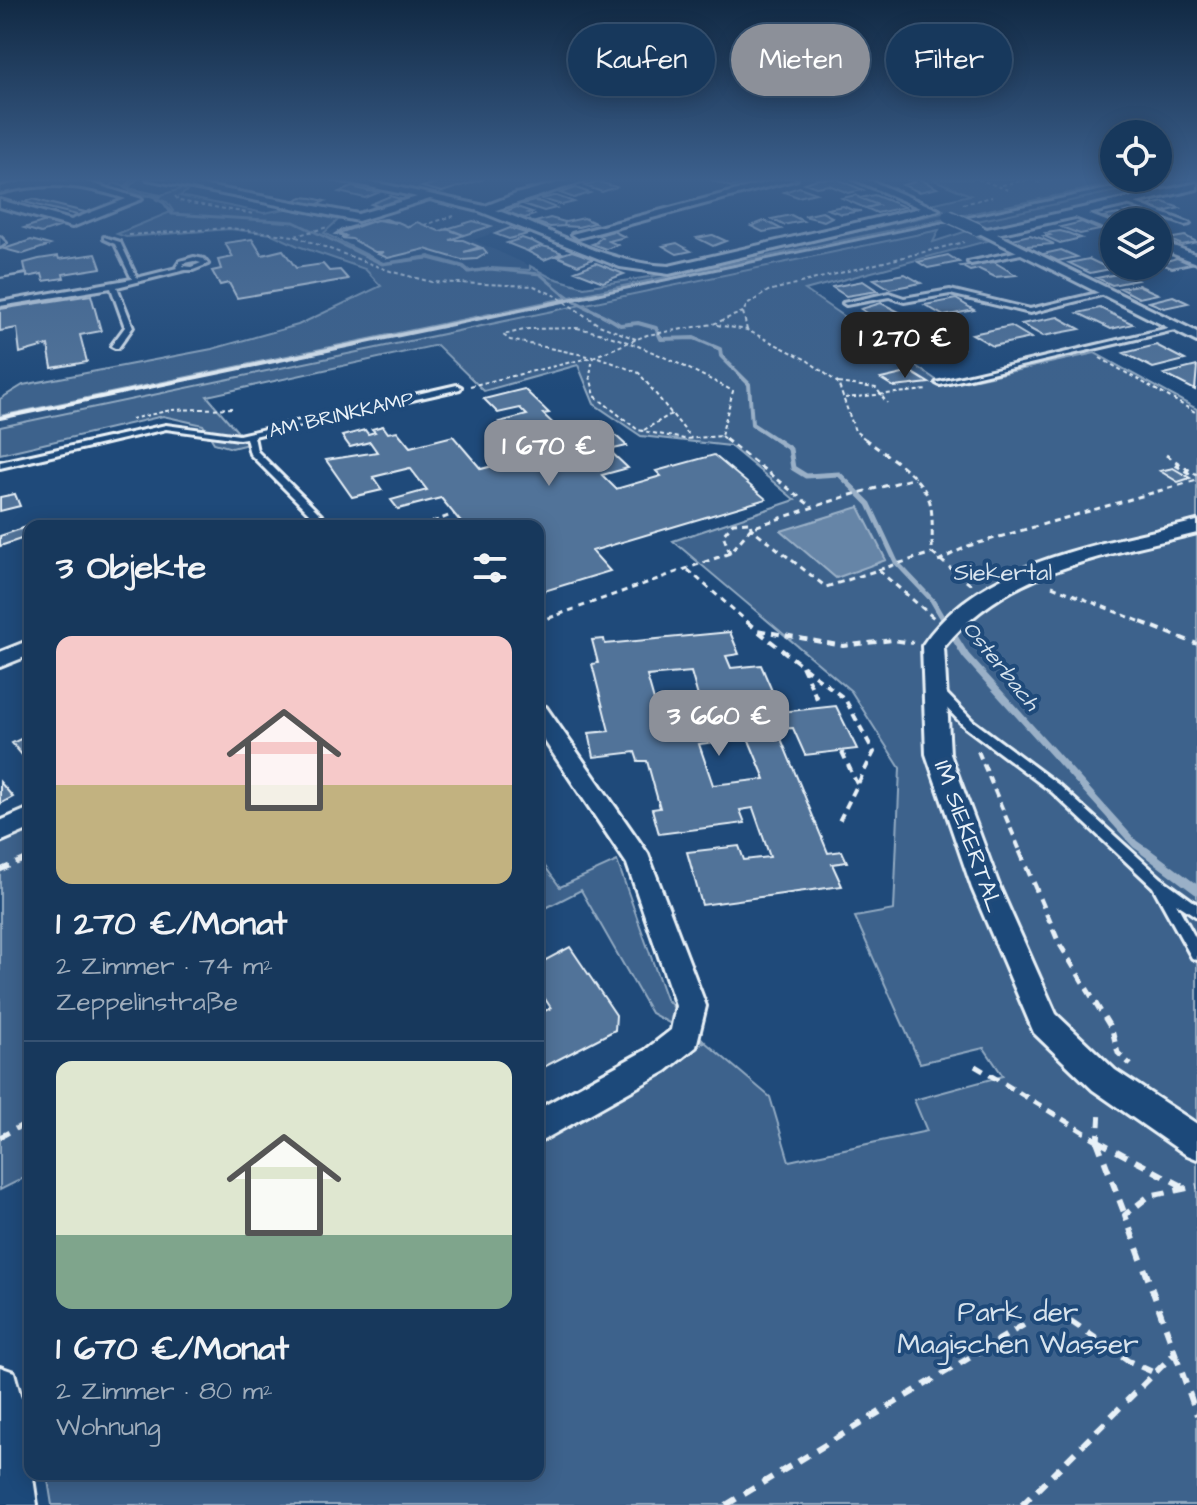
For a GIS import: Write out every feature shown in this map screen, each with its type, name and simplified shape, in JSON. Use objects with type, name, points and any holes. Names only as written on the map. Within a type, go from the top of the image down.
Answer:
[{"type":"street","points":[[599,249],[650,271],[669,270],[767,249]]},
{"type":"street","points":[[1018,249],[1197,338]]},
{"type":"street","points":[[1172,249],[1197,259]]},
{"type":"street","points":[[948,629],[986,595],[1040,570],[1197,527]]},
{"type":"street","name":"IM SIEKERTAL","points":[[948,629],[937,691],[938,754],[986,888],[1045,1023],[1104,1080],[1197,1143]]},
{"type":"street","points":[[0,660],[24,650]]},
{"type":"street","points":[[544,722],[639,861],[691,1006],[685,1037],[655,1061],[544,1124]]},
{"type":"street","points":[[0,832],[24,821]]},
{"type":"street","points":[[0,1386],[18,1420],[16,1505]]},
{"type":"lane","points":[[121,249],[134,278]]},
{"type":"lane","points":[[971,262],[1024,252]]},
{"type":"lane","points":[[0,304],[113,286],[134,278],[183,269]]},
{"type":"lane","points":[[113,286],[129,327],[115,346]]},
{"type":"lane","points":[[846,303],[889,295],[904,300],[950,292],[1030,311],[1106,293]]},
{"type":"lane","points":[[940,383],[1177,328]]},
{"type":"lane","name":"AM BRINKKAMP","points":[[321,520],[253,452],[250,435],[457,387]]},
{"type":"lane","points":[[0,465],[166,427],[239,437],[250,435]]},
{"type":"lane","points":[[937,691],[969,724],[1056,789],[1156,882],[1197,911]]},
{"type":"lane","points":[[1156,882],[1197,954]]},
{"type":"path","points":[[330,249],[393,272],[432,282],[534,286],[556,296],[599,325],[636,339]]},
{"type":"path","points":[[647,335],[713,324],[743,312],[747,305],[768,291],[935,249]]},
{"type":"path","points":[[743,312],[747,330]]},
{"type":"path","points":[[713,324],[747,330],[807,360],[838,383],[855,431],[915,478],[925,490],[931,506],[932,553],[938,561],[986,595]]},
{"type":"path","points":[[721,436],[733,391],[683,366],[598,332],[577,328],[528,329],[503,335],[510,340],[593,357],[590,376],[595,396],[643,431],[692,439],[721,436],[812,507]]},
{"type":"path","points":[[1085,350],[1197,413]]},
{"type":"path","points":[[596,356],[639,373],[692,439]]},
{"type":"path","points":[[838,383],[876,388],[887,403]]},
{"type":"path","points":[[845,398],[926,390],[940,383]]},
{"type":"path","points":[[643,431],[673,413]]},
{"type":"path","points":[[1166,455],[1197,478]]},
{"type":"path","points":[[1175,465],[1197,478]]},
{"type":"path","points":[[544,620],[730,553],[751,528],[847,496],[915,478]]},
{"type":"path","points":[[938,561],[968,546],[1197,478]]},
{"type":"path","points":[[438,520],[454,514]]},
{"type":"path","points":[[730,553],[723,535],[733,523],[750,522],[751,528],[826,587],[932,553]]},
{"type":"path","points":[[688,570],[757,630],[845,699],[874,752],[839,821]]},
{"type":"path","points":[[878,570],[948,629]]},
{"type":"path","points":[[1027,577],[1197,644]]},
{"type":"path","points":[[757,630],[843,646],[948,629]]},
{"type":"path","points":[[1189,639],[1197,635]]},
{"type":"path","points":[[801,664],[818,701]]},
{"type":"path","points":[[969,724],[987,778],[1059,943],[1112,1030],[1118,1053],[1137,1071]]},
{"type":"path","points":[[842,752],[857,784]]},
{"type":"path","points":[[0,870],[24,860]]},
{"type":"path","points":[[975,1066],[1097,1140],[1186,1188]]},
{"type":"path","points":[[1100,1109],[1097,1140],[1197,1415]]},
{"type":"path","points":[[0,1137],[24,1124]]},
{"type":"path","points":[[1125,1215],[1149,1196],[1197,1186]]},
{"type":"path","points":[[726,1505],[1040,1315],[1062,1315],[1128,1361],[1155,1373]]},
{"type":"path","points":[[1022,1505],[1175,1353]]},
{"type":"shaded area","points":[[355,249],[493,249],[530,266],[531,270],[491,268],[470,271],[464,266],[429,256],[383,263]]},
{"type":"shaded area","points":[[799,249],[841,249],[0,427],[0,416]]},
{"type":"shaded area","points":[[859,507],[886,560],[836,578],[781,531]]},
{"type":"green space","points":[[307,249],[356,249],[383,263],[429,256],[464,266],[470,271],[491,268],[530,270],[530,266],[550,277],[584,287],[649,277],[776,249],[799,249],[0,416],[0,399],[23,385],[212,349],[298,325],[381,286],[365,269]]},
{"type":"green space","points":[[847,249],[956,249],[805,290],[945,386],[1095,353],[1197,409],[1197,1505],[52,1505],[48,1480],[544,1480],[544,1135],[704,1042],[651,1013],[581,890],[544,909],[544,865],[560,887],[617,861],[666,999],[705,1042],[770,1097],[789,1161],[927,1131],[914,1100],[1003,1076],[984,1048],[920,1063],[855,917],[894,910],[900,768],[851,691],[673,541],[795,500],[730,446],[641,436],[594,404],[578,365],[484,391],[437,345],[207,396],[248,444],[232,448],[214,443],[203,425],[163,416],[0,454],[0,427]]},
{"type":"green space","points":[[24,825],[24,1178],[0,1190],[0,836]]},
{"type":"building","points":[[5,249],[37,249],[23,254]]},
{"type":"building","points":[[229,249],[258,249],[262,255],[283,250],[296,268],[323,264],[329,271],[340,270],[348,279],[237,298],[229,283],[220,285],[212,271],[221,269],[218,260],[233,257]]},
{"type":"building","points":[[370,249],[424,249],[388,258],[378,254],[384,252]]},
{"type":"building","points":[[426,249],[473,249],[464,252],[484,249],[487,253],[477,259],[462,260]]},
{"type":"building","points":[[553,249],[562,253],[544,260],[527,251]]},
{"type":"building","points":[[669,249],[691,251],[677,254]]},
{"type":"building","points":[[1061,250],[1077,257],[1058,261],[1043,254]]},
{"type":"building","points":[[572,251],[593,259],[578,265],[557,256]]},
{"type":"building","points":[[96,254],[101,268],[63,274],[64,278],[44,281],[42,274],[27,277],[27,274],[0,278],[26,273],[24,263],[39,259]]},
{"type":"building","points":[[948,255],[959,262],[928,268],[918,262]]},
{"type":"building","points":[[1177,258],[1191,264],[1172,268],[1172,259]]},
{"type":"building","points":[[1089,259],[1100,264],[1100,271],[1090,273],[1069,263]]},
{"type":"building","points":[[994,262],[1016,275],[995,277],[979,269],[970,271],[961,266]]},
{"type":"building","points":[[596,263],[624,274],[603,282],[575,271]]},
{"type":"building","points":[[905,274],[921,283],[890,289],[874,279]]},
{"type":"building","points":[[1101,280],[1137,280],[1112,285]]},
{"type":"building","points":[[863,281],[878,291],[846,296],[832,287]]},
{"type":"building","points":[[1138,285],[1158,294],[1139,298],[1120,288]]},
{"type":"building","points":[[91,295],[101,331],[80,335],[87,362],[52,368],[48,345],[20,353],[17,328],[0,331],[0,309]]},
{"type":"building","points":[[1173,296],[1188,303],[1164,308],[1149,302]]},
{"type":"building","points":[[956,299],[974,310],[944,316],[925,305]]},
{"type":"building","points":[[881,303],[911,318],[916,317],[921,320],[915,321],[962,348],[930,354],[861,309]]},
{"type":"building","points":[[1100,308],[1133,324],[1111,329],[1078,313]]},
{"type":"building","points":[[1058,317],[1080,329],[1043,336],[1021,324]]},
{"type":"building","points":[[1011,326],[1031,338],[993,346],[972,334]]},
{"type":"building","points":[[1156,345],[1185,360],[1153,368],[1124,353]]},
{"type":"building","points":[[1197,366],[1195,390],[1164,374]]},
{"type":"building","points":[[911,372],[929,383],[894,387],[881,379]]},
{"type":"building","points":[[524,389],[549,413],[543,414],[564,434],[603,424],[627,446],[609,450],[628,468],[602,475],[616,489],[661,476],[656,471],[714,455],[766,499],[592,551],[610,571],[544,591],[544,520],[459,520],[441,498],[398,509],[391,500],[427,490],[410,468],[373,477],[382,490],[352,497],[326,460],[377,452],[370,442],[350,447],[342,436],[365,430],[368,434],[375,432],[372,429],[383,426],[388,433],[397,431],[410,447],[453,436],[481,469],[531,456],[499,422],[527,415],[520,408],[498,413],[484,399]]},
{"type":"building","points":[[1173,468],[1190,478],[1178,482],[1160,471]]},
{"type":"building","points":[[15,494],[20,506],[0,511],[0,497]]},
{"type":"building","points":[[24,528],[24,538],[0,546],[0,536]]},
{"type":"building","points":[[730,632],[739,654],[726,656],[731,668],[761,665],[781,712],[836,706],[857,749],[805,755],[793,728],[777,729],[828,853],[842,851],[847,862],[832,864],[842,886],[702,905],[687,852],[739,846],[744,860],[770,857],[753,808],[740,810],[745,823],[659,834],[652,809],[660,808],[647,761],[638,761],[635,752],[594,757],[589,733],[609,731],[592,664],[598,663],[592,640],[604,639],[605,644]],"holes":[[[691,672],[699,700],[655,704],[647,676]],[[748,738],[765,779],[713,785],[699,744]]]},
{"type":"building","points":[[24,737],[24,754],[22,755],[12,743]]},
{"type":"building","points":[[0,782],[13,797],[0,804]]},
{"type":"building","points":[[570,947],[616,1015],[615,1030],[544,1067],[544,1011],[551,1008],[544,997],[544,961]]},
{"type":"waterway","name":"Osterbach","points":[[351,249],[382,264],[428,258],[463,267],[469,272],[490,269],[540,274],[566,296]]},
{"type":"waterway","name":"Osterbach","points":[[564,294],[620,325],[638,323],[656,328],[661,339],[694,338],[720,349],[721,356],[749,384],[752,424],[778,441]]},
{"type":"waterway","name":"Osterbach","points":[[778,441],[790,449],[793,468],[806,476],[839,474],[869,504],[896,562],[932,600],[946,624]]},
{"type":"waterway","name":"Osterbach","points":[[945,622],[966,656],[1135,844],[1148,853]]},
{"type":"waterway","name":"Osterbach","points":[[1145,851],[1197,890]]},
{"type":"railway","points":[[588,296],[812,249]]},
{"type":"railway","points":[[0,418],[597,294]]},
{"type":"park label","name":"Siekertal","points":[[1003,572]]},
{"type":"park label","name":"Park der Magischen Wasser","points":[[1018,1327]]}]
